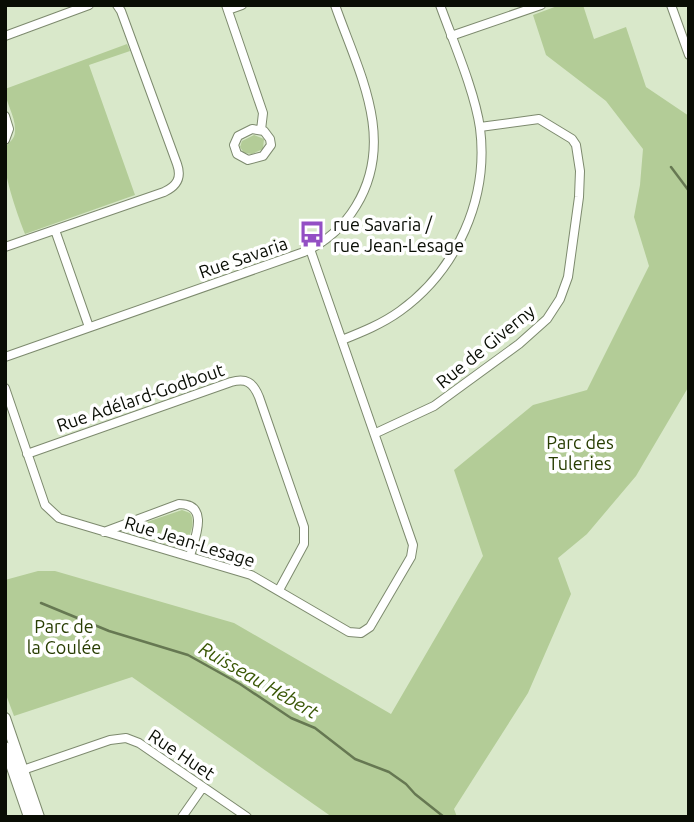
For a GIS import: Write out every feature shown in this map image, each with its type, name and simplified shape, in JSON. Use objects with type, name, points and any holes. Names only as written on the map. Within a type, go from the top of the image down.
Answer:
[{"type":"street","points":[[5,36],[89,5]]},
{"type":"street","points":[[5,247],[164,192],[174,187],[178,180],[179,168],[117,5]]},
{"type":"street","points":[[242,5],[227,8],[263,113],[261,130]]},
{"type":"street","name":"Rue Savaria","points":[[5,357],[310,249],[338,229],[352,212],[367,185],[375,153],[375,131],[370,108],[335,5]]},
{"type":"street","points":[[342,340],[378,325],[422,292],[448,262],[466,227],[476,199],[481,160],[480,127],[440,5]]},
{"type":"street","points":[[451,36],[541,5]]},
{"type":"street","points":[[671,5],[689,55]]},
{"type":"street","points":[[5,116],[9,129],[5,140]]},
{"type":"street","name":"Rue de Giverny","points":[[376,433],[442,401],[519,344],[547,319],[560,299],[568,277],[579,197],[580,171],[575,142],[539,119],[480,127]]},
{"type":"street","points":[[252,129],[261,130],[270,139],[270,149],[258,159],[242,158],[235,148],[238,136],[252,129]]},
{"type":"street","points":[[55,230],[89,327]]},
{"type":"street","name":"Rue Jean-Lesage","points":[[5,388],[46,505],[64,521],[251,575],[349,632],[363,632],[372,625],[413,551],[412,540],[310,249]]},
{"type":"street","name":"Rue Adélard-Godbout","points":[[27,454],[231,382],[242,379],[248,381],[254,386],[259,397],[305,531],[303,544],[279,590]]},
{"type":"street","points":[[104,532],[179,504],[187,505],[195,509],[199,518],[190,556]]},
{"type":"street","points":[[5,718],[29,817]]},
{"type":"street","name":"Rue Huet","points":[[19,771],[110,740],[126,738],[139,743],[247,817]]},
{"type":"street","points":[[5,747],[19,771],[39,817]]},
{"type":"street","points":[[182,817],[203,787]]},
{"type":"green space","name":"Parc de la Coulée","points":[[560,5],[583,5],[594,39],[626,27],[646,87],[689,116],[689,386],[636,476],[587,534],[558,558],[571,594],[528,693],[454,809],[457,817],[332,817],[132,677],[14,716],[5,692],[5,580],[38,571],[55,571],[234,623],[391,714],[483,556],[454,470],[533,405],[587,390],[649,266],[634,217],[643,149],[606,101],[546,55],[533,15]]},
{"type":"green space","points":[[127,44],[130,51],[89,65],[135,195],[25,234],[5,167],[5,149],[15,131],[5,89]]},
{"type":"green space","points":[[254,135],[264,139],[263,149],[252,154],[244,153],[240,147],[242,141]]},
{"type":"green space","points":[[182,510],[190,513],[192,517],[190,534],[183,545],[175,547],[136,534],[138,525]]},
{"type":"waterway","points":[[671,167],[689,191]]},
{"type":"waterway","name":"Ruisseau Hébert","points":[[41,603],[109,631],[188,655],[240,684],[291,718],[315,728],[355,759],[389,772],[444,817]]},
{"type":"place","name":"rue Savaria / rue Jean-Lesage","points":[[312,234]]},
{"type":"park label","name":"Parc des Tuleries","points":[[580,452]]}]
